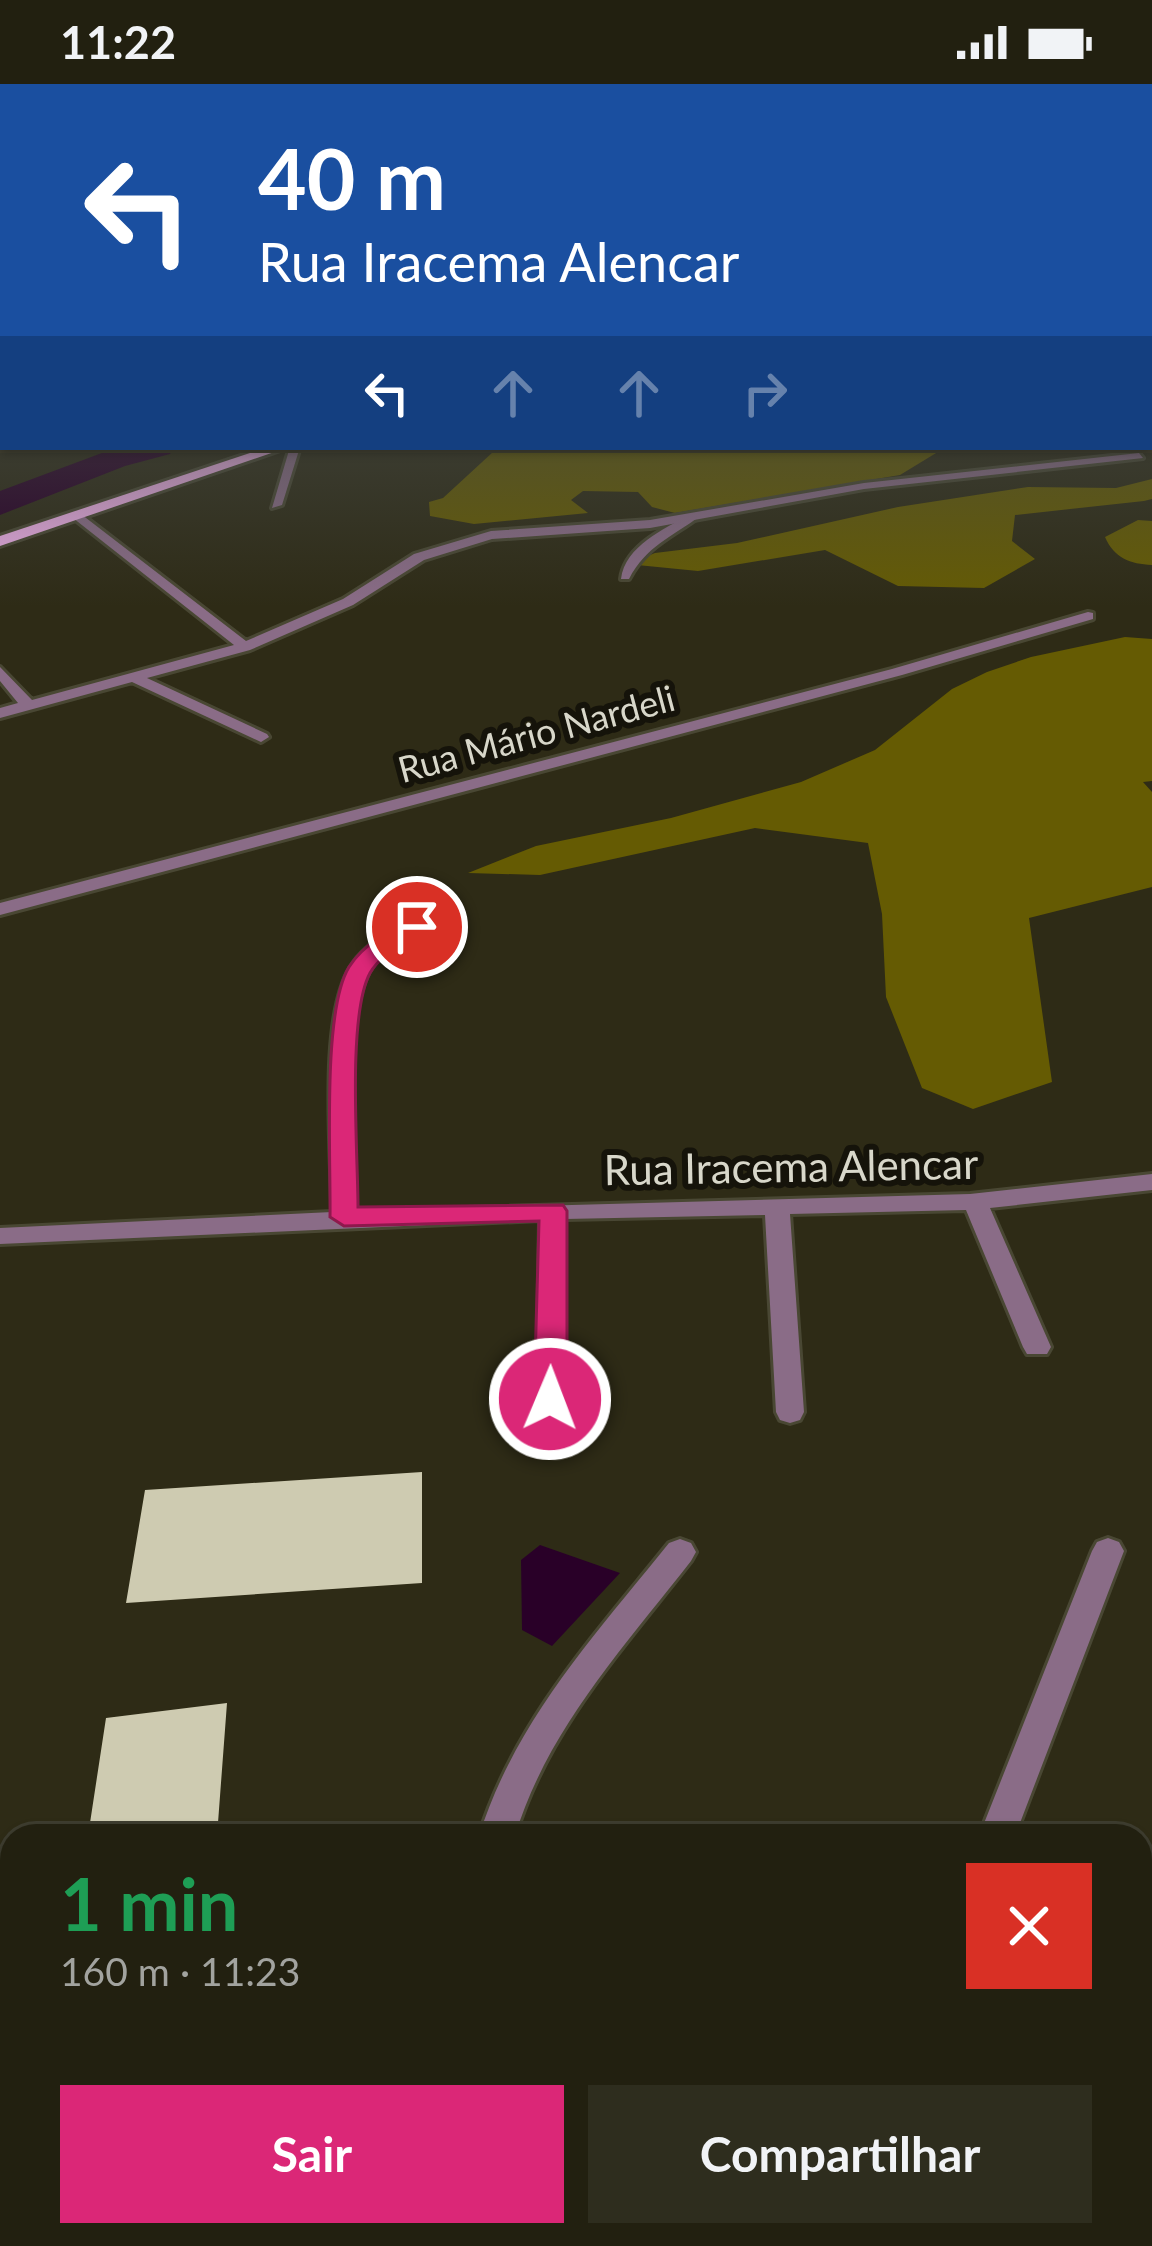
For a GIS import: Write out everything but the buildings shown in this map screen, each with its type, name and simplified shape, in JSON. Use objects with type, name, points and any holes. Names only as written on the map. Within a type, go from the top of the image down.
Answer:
[{"type":"main road","points":[[0,541],[273,450]]},
{"type":"street","points":[[276,505],[294,450]]},
{"type":"street","points":[[0,713],[245,647],[348,602],[394,571],[448,545],[512,532],[650,524],[864,486],[1139,456]]},
{"type":"street","points":[[77,515],[245,647]]},
{"type":"street","name":"Rua Mário Nardeli","points":[[0,909],[897,672],[1088,616]]},
{"type":"street","points":[[0,671],[29,706]]},
{"type":"street","points":[[135,678],[261,736]]},
{"type":"street","points":[[344,1217],[347,1011],[359,969],[389,940],[444,913]]},
{"type":"street","name":"Rua Iracema Alencar","points":[[0,1235],[344,1217],[975,1202],[1084,1194],[1152,1182]]},
{"type":"street","points":[[975,1202],[1036,1347]]},
{"type":"street","points":[[777,1206],[790,1412]]},
{"type":"street","points":[[550,1399],[553,1211]]},
{"type":"street","points":[[500,1824],[554,1715],[680,1552]]},
{"type":"street","points":[[1002,1824],[1108,1552]]},
{"type":"lane","points":[[625,577],[631,558],[648,543],[695,516]]},
{"type":"shaded area","points":[[489,450],[941,450],[900,475],[675,513],[652,507],[638,492],[583,491],[571,500],[588,513],[474,524],[430,516],[429,502],[443,498],[493,452]]},
{"type":"shaded area","points":[[1152,479],[1152,499],[1015,515],[1012,541],[1035,559],[984,588],[898,586],[825,550],[698,571],[627,564],[655,553],[737,543],[898,507],[1028,487],[1116,488]]},
{"type":"shaded area","points":[[1138,520],[1152,521],[1152,565],[1124,559],[1105,537]]},
{"type":"shaded area","points":[[1125,637],[1152,639],[1152,781],[1143,782],[1152,792],[1152,887],[1029,918],[1052,1082],[973,1109],[922,1088],[886,997],[882,914],[868,843],[755,828],[540,875],[468,873],[536,846],[671,818],[801,782],[875,750],[952,689],[987,672],[1031,657]]},
{"type":"shaded area","points":[[540,1545],[620,1573],[552,1646],[522,1630],[521,1560]]},
{"type":"waterway","points":[[0,504],[147,450]]},
{"type":"route","points":[[417,927],[389,940],[359,969],[347,1011],[344,1217],[553,1211],[550,1399]]}]
